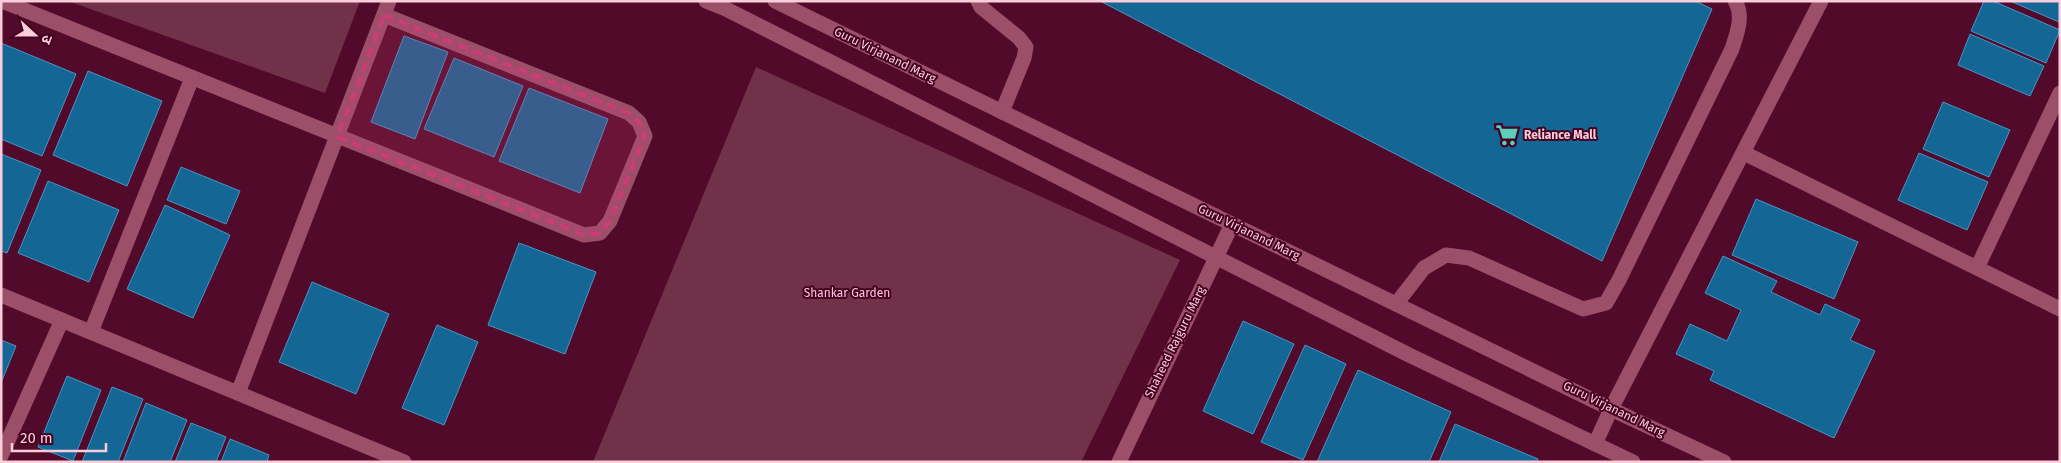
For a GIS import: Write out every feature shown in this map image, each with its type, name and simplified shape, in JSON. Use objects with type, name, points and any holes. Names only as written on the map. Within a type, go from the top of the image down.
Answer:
[{"type":"street","points":[[2,1],[337,137],[584,236],[600,233],[610,221],[645,136],[639,122],[629,113],[387,8],[337,137],[238,393]]},
{"type":"street","points":[[706,1],[726,9],[1409,355],[1633,462]]},
{"type":"street","name":"Guru Virjanand Marg","points":[[775,1],[1611,409],[1724,462]]},
{"type":"street","points":[[978,1],[981,7],[1019,38],[1026,47],[1024,58],[1002,112]]},
{"type":"street","points":[[1396,304],[1424,268],[1446,255],[1469,258],[1583,309],[1606,303],[1732,49],[1739,27],[1739,8],[1735,1]]},
{"type":"street","points":[[1595,444],[1611,409],[1821,1]]},
{"type":"street","points":[[90,332],[192,78]]},
{"type":"street","points":[[1977,268],[2060,94]]},
{"type":"street","points":[[1744,153],[2060,309]]},
{"type":"street","name":"Shaheed Rajguru Marg","points":[[1119,462],[1232,224]]},
{"type":"street","points":[[1,295],[404,462]]},
{"type":"street","points":[[1,456],[62,320]]},
{"type":"highlighted area","points":[[384,15],[629,113],[639,122],[645,136],[610,221],[600,233],[584,235],[337,137]]},
{"type":"green space","points":[[68,1],[360,1],[325,93]]},
{"type":"green space","name":"Shankar Garden","points":[[756,67],[1180,260],[1081,462],[593,462]]},
{"type":"building","name":"Reliance Mall","points":[[1100,1],[1695,1],[1712,9],[1602,261]]},
{"type":"building","points":[[1984,1],[1993,1],[2060,30],[2046,63],[1971,31]]},
{"type":"building","points":[[2010,1],[2060,1],[2060,20],[2059,22]]},
{"type":"building","points":[[1970,34],[2044,66],[2030,96],[1958,65]]},
{"type":"building","points":[[404,36],[448,52],[415,139],[371,122]]},
{"type":"building","points":[[1,43],[76,74],[42,156],[1,139]]},
{"type":"building","points":[[454,58],[523,86],[494,157],[424,129]]},
{"type":"building","points":[[88,71],[162,101],[127,186],[53,155]]},
{"type":"building","points":[[529,88],[608,119],[580,193],[499,161]]},
{"type":"building","points":[[1943,102],[2010,130],[1989,177],[1923,149]]},
{"type":"building","points":[[1919,153],[1988,182],[1967,230],[1898,200]]},
{"type":"building","points":[[1,154],[41,170],[7,253],[1,251]]},
{"type":"building","points":[[181,167],[240,191],[226,224],[167,200]]},
{"type":"building","points":[[48,181],[119,210],[89,282],[18,253]]},
{"type":"building","points":[[1756,199],[1858,242],[1834,299],[1732,255]]},
{"type":"building","points":[[165,205],[230,235],[193,318],[127,289]]},
{"type":"building","points":[[519,243],[596,272],[565,354],[488,325]]},
{"type":"building","points":[[1723,256],[1777,281],[1771,292],[1820,315],[1825,304],[1860,320],[1850,340],[1875,351],[1834,438],[1710,380],[1714,371],[1676,354],[1690,324],[1727,341],[1741,310],[1705,293]]},
{"type":"building","points":[[312,282],[389,314],[356,394],[279,362]]},
{"type":"building","points":[[1243,321],[1294,344],[1253,434],[1203,411]]},
{"type":"building","points":[[437,325],[478,342],[444,425],[402,408]]},
{"type":"building","points":[[1,340],[16,346],[1,383]]},
{"type":"building","points":[[1305,345],[1346,364],[1303,460],[1261,442]]},
{"type":"building","points":[[1358,370],[1451,412],[1429,462],[1317,462]]},
{"type":"building","points":[[67,376],[101,390],[73,461],[38,447]]},
{"type":"building","points":[[112,387],[143,399],[118,462],[82,462]]},
{"type":"building","points":[[146,403],[187,420],[170,462],[123,462]]},
{"type":"building","points":[[191,423],[226,437],[216,462],[175,462]]},
{"type":"building","points":[[1455,424],[1538,459],[1537,462],[1439,462]]},
{"type":"building","points":[[230,439],[269,455],[267,462],[221,462]]},
{"type":"place","name":"Reliance Mall","points":[[1507,135]]}]
